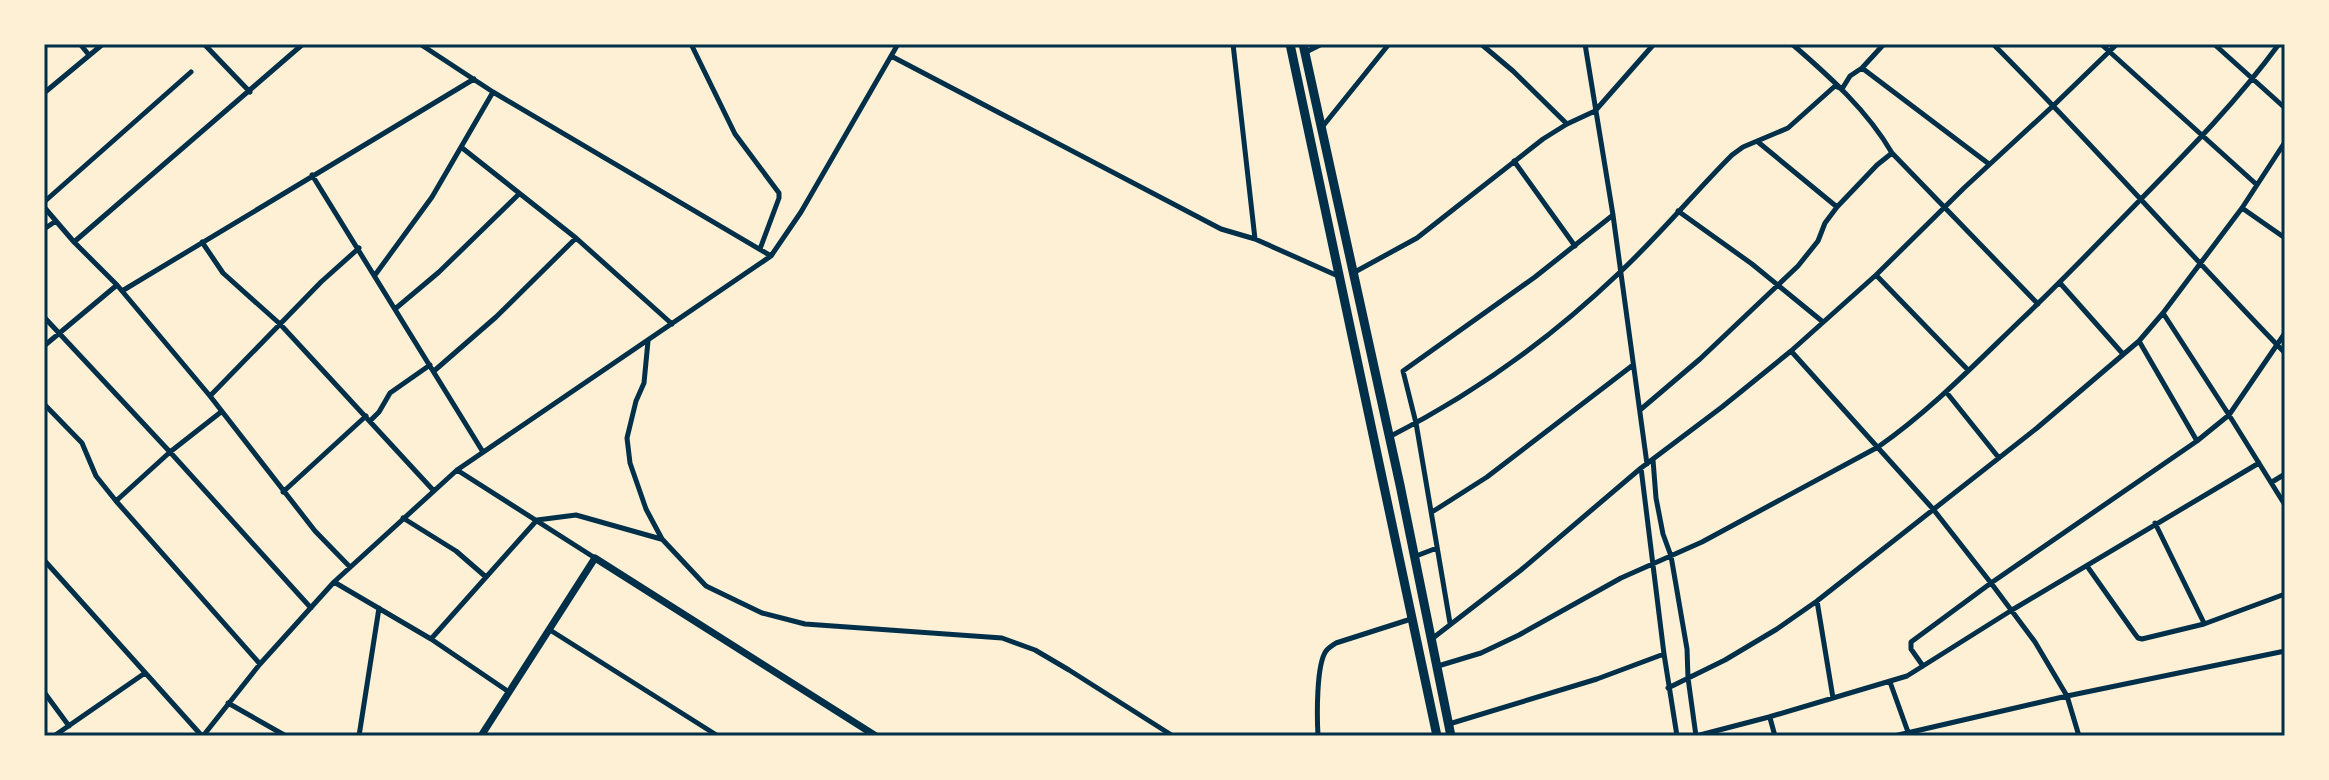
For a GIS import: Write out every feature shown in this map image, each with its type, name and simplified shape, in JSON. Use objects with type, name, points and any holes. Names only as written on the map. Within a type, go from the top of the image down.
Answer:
[{"type":"highway","points":[[1290,44],[1437,736]]},
{"type":"highway","points":[[1304,48],[1451,736]]},
{"type":"street","points":[[80,44],[89,55]]},
{"type":"street","points":[[44,93],[103,44]]},
{"type":"street","points":[[204,44],[250,92]]},
{"type":"street","points":[[74,242],[303,44]]},
{"type":"street","points":[[420,44],[493,92],[771,256]]},
{"type":"street","points":[[691,44],[735,134],[779,193],[760,249]]},
{"type":"street","points":[[44,560],[202,736],[260,664],[334,582],[433,490],[483,452],[771,256],[801,212],[898,44]]},
{"type":"street","points":[[1233,44],[1255,239]]},
{"type":"street","points":[[1304,48],[1322,44]]},
{"type":"street","points":[[1323,126],[1389,44]]},
{"type":"street","points":[[1481,44],[1567,124]]},
{"type":"street","points":[[1585,44],[1613,215],[1647,464],[1653,563],[1677,736]]},
{"type":"street","points":[[1353,273],[1417,238],[1514,161],[1567,124],[1595,111],[1654,44]]},
{"type":"street","points":[[1792,44],[1842,89],[1881,134],[1892,153],[2038,304]]},
{"type":"street","points":[[1842,89],[1850,76],[1884,44]]},
{"type":"street","points":[[1993,44],[2095,148],[2285,353]]},
{"type":"street","points":[[2101,44],[2256,184]]},
{"type":"street","points":[[1432,639],[1791,351],[1876,275],[2117,44]]},
{"type":"street","points":[[2214,44],[2285,108]]},
{"type":"street","points":[[1437,667],[1481,653],[1519,635],[1621,578],[1712,537],[1878,447],[1947,393],[2060,283],[2202,136],[2253,80],[2279,44]]},
{"type":"street","points":[[891,56],[1221,229],[1255,239],[1339,277]]},
{"type":"street","points":[[1862,68],[1989,164]]},
{"type":"street","points":[[191,72],[44,204],[74,242],[117,285],[210,396],[315,531],[350,567]]},
{"type":"street","points":[[122,291],[474,79]]},
{"type":"street","points":[[1389,437],[1495,373],[1536,343],[1596,295],[1732,155],[1743,147],[1788,128],[1835,86],[1842,89]]},
{"type":"street","points":[[375,275],[432,197],[493,92]]},
{"type":"street","points":[[1757,141],[1837,207]]},
{"type":"street","points":[[1668,688],[1725,660],[1817,601],[2037,428],[2139,341],[2242,208],[2285,142]]},
{"type":"street","points":[[461,147],[576,238],[672,324]]},
{"type":"street","points":[[1639,410],[1700,359],[1778,286],[1818,241],[1825,223],[1837,207],[1892,153]]},
{"type":"street","points":[[1514,161],[1575,246]]},
{"type":"street","points":[[312,175],[483,452]]},
{"type":"street","points":[[395,309],[439,272],[519,194]]},
{"type":"street","points":[[2242,208],[2285,238]]},
{"type":"street","points":[[1678,211],[1752,264],[1823,322]]},
{"type":"street","points":[[1450,623],[1416,423],[1403,371],[1613,215]]},
{"type":"street","points":[[44,229],[56,221]]},
{"type":"street","points":[[283,492],[368,418],[378,414],[390,393],[432,368],[496,317],[576,238]]},
{"type":"street","points":[[202,242],[232,282],[280,324],[433,490]]},
{"type":"street","points":[[210,396],[359,248]]},
{"type":"street","points":[[1876,275],[1968,370]]},
{"type":"street","points":[[2060,283],[2123,354]]},
{"type":"street","points":[[44,346],[117,285]]},
{"type":"street","points":[[2163,313],[2285,505]]},
{"type":"street","points":[[44,317],[311,608]]},
{"type":"street","points":[[1923,666],[1911,649],[1911,642],[2197,441],[2229,415],[2285,333]]},
{"type":"street","points":[[649,340],[644,383],[627,438],[630,463],[646,509],[662,539],[706,586],[762,613],[805,624],[1002,638],[1035,650],[1173,736]]},
{"type":"street","points":[[2139,341],[2197,441]]},
{"type":"street","points":[[1791,351],[1933,509],[2012,610],[2067,696],[2079,736]]},
{"type":"street","points":[[1432,512],[1487,477],[1633,365]]},
{"type":"street","points":[[1947,393],[1999,458]]},
{"type":"street","points":[[44,404],[79,440],[96,476],[116,501],[260,664]]},
{"type":"street","points":[[116,501],[170,452],[221,412]]},
{"type":"street","points":[[1647,464],[1671,556],[1687,649],[1696,736],[1907,676],[2155,523],[2259,463]]},
{"type":"street","points":[[457,470],[876,736]]},
{"type":"street","points":[[2272,482],[2285,474]]},
{"type":"street","points":[[431,639],[537,520],[576,515],[662,539]]},
{"type":"street","points":[[403,518],[456,551],[486,577]]},
{"type":"street","points":[[2155,523],[2204,624]]},
{"type":"street","points":[[1414,557],[1437,548]]},
{"type":"street","points":[[481,736],[595,558]]},
{"type":"street","points":[[2087,566],[2138,638],[2204,624],[2285,594]]},
{"type":"street","points":[[334,582],[431,639],[509,692]]},
{"type":"street","points":[[1817,601],[1833,698]]},
{"type":"street","points":[[359,736],[379,608]]},
{"type":"street","points":[[1318,736],[1318,695],[1322,660],[1327,649],[1336,643],[1411,619]]},
{"type":"street","points":[[550,630],[718,736]]},
{"type":"street","points":[[1894,736],[2285,651]]},
{"type":"street","points":[[1448,725],[1664,654]]},
{"type":"street","points":[[54,736],[145,673]]},
{"type":"street","points":[[1890,682],[1908,732]]},
{"type":"street","points":[[44,692],[69,726]]},
{"type":"street","points":[[228,703],[286,736]]},
{"type":"street","points":[[1769,717],[1775,736]]}]
